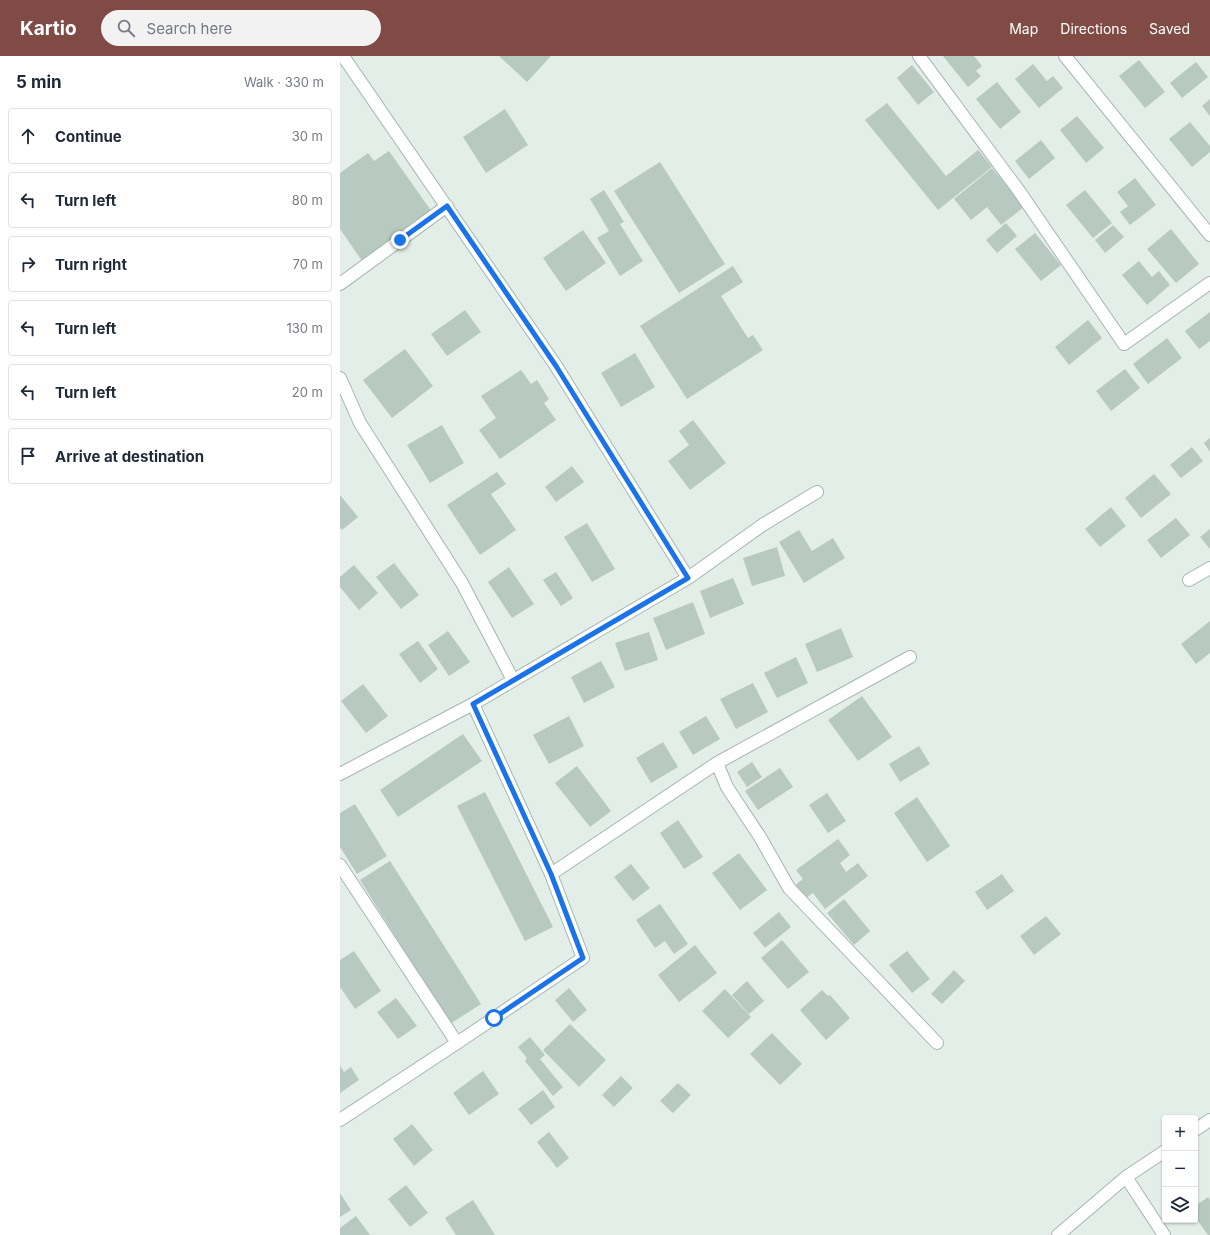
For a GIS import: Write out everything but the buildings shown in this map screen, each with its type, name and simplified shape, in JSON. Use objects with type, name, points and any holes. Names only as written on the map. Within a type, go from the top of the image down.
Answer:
[{"type":"street","points":[[343,56],[556,366],[688,578]]},
{"type":"street","points":[[919,56],[1019,191],[1124,344],[1210,283]]},
{"type":"street","points":[[1065,56],[1210,235]]},
{"type":"street","points":[[340,284],[447,206]]},
{"type":"street","points":[[340,378],[360,423],[462,583],[513,680]]},
{"type":"street","points":[[340,774],[473,704],[688,578],[764,524],[817,492]]},
{"type":"street","points":[[1189,580],[1210,568]]},
{"type":"street","points":[[551,874],[717,763],[910,657]]},
{"type":"street","points":[[340,1120],[457,1044],[583,958],[551,874],[473,704]]},
{"type":"street","points":[[717,763],[728,787],[760,837],[788,888],[937,1043]]},
{"type":"street","points":[[340,865],[457,1044]]},
{"type":"street","points":[[1198,1128],[1210,1120]]},
{"type":"street","points":[[1058,1235],[1126,1177],[1162,1153]]},
{"type":"street","points":[[1126,1177],[1164,1235]]},
{"type":"route","points":[[400,240],[447,206],[556,366],[688,578],[473,704],[551,874],[583,958],[494,1018]]}]
